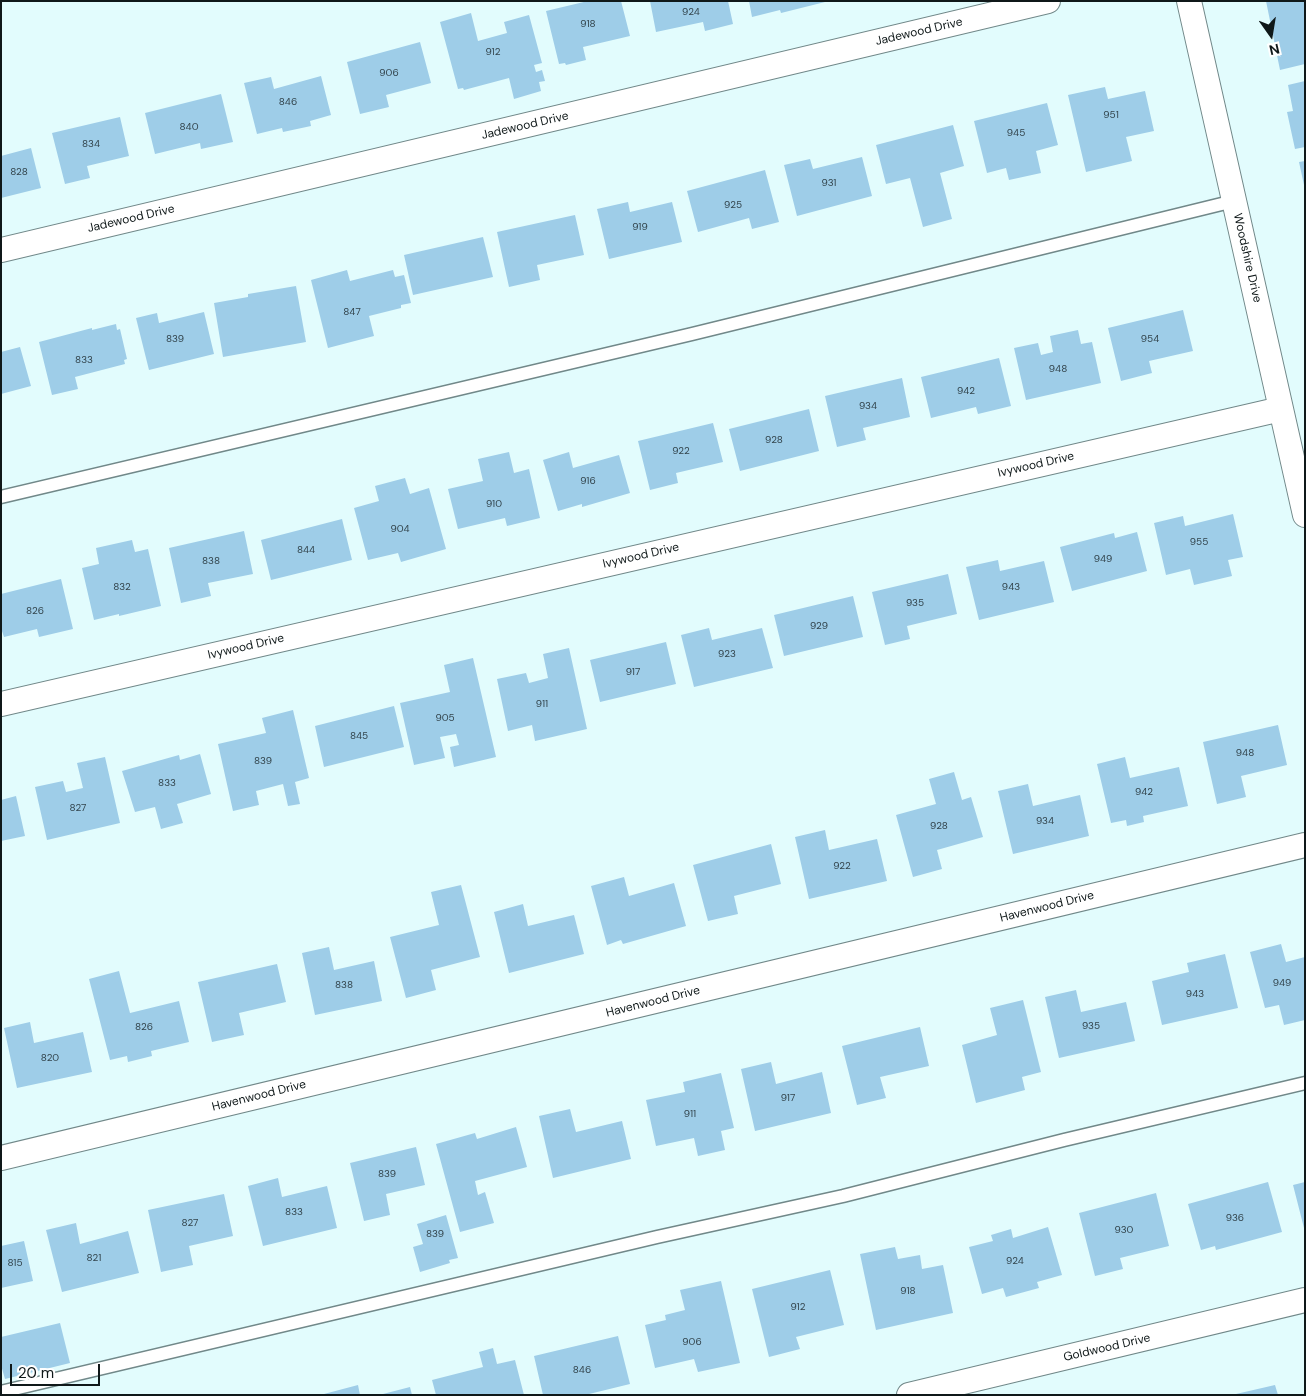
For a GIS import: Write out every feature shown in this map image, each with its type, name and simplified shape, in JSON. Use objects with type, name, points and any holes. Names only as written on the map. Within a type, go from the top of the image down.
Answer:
[{"type":"street","name":"Jadewood Drive","points":[[1,250],[1048,1]]},
{"type":"street","name":"Woodshire Drive","points":[[1189,1],[1305,515]]},
{"type":"street","name":"Ivywood Drive","points":[[1,704],[1281,409]]},
{"type":"street","name":"Havenwood Drive","points":[[1,1158],[1305,845]]},
{"type":"street","name":"Goldwood Drive","points":[[909,1395],[1305,1300]]},
{"type":"lane","points":[[1,497],[682,336],[1234,201]]},
{"type":"lane","points":[[1,1392],[657,1237],[843,1196],[1064,1140],[1305,1083]]},
{"type":"building","points":[[588,1],[621,1],[630,36],[583,47],[586,60],[566,65],[565,63],[559,64],[546,11]]},
{"type":"building","points":[[650,1],[728,1],[733,24],[705,31],[703,22],[656,32]]},
{"type":"building","points":[[749,1],[825,2],[781,13],[780,10],[752,17]]},
{"type":"building","points":[[1266,1],[1305,1],[1305,64],[1280,70]]},
{"type":"building","points":[[471,13],[478,41],[507,33],[504,22],[529,15],[542,63],[534,65],[536,72],[542,70],[545,81],[539,82],[541,91],[514,99],[509,78],[464,90],[463,88],[458,89],[440,22]]},
{"type":"building","points":[[420,42],[431,83],[386,95],[389,107],[360,114],[347,62]]},
{"type":"building","points":[[321,76],[331,115],[310,121],[311,126],[283,132],[282,128],[257,134],[244,83],[271,77],[274,89]]},
{"type":"building","points":[[1305,81],[1305,147],[1295,149],[1287,112],[1293,111],[1288,85]]},
{"type":"building","points":[[1105,87],[1108,99],[1145,91],[1154,131],[1126,137],[1132,161],[1086,172],[1068,95]]},
{"type":"building","points":[[221,94],[233,142],[201,149],[200,143],[155,154],[145,113]]},
{"type":"building","points":[[1047,103],[1058,145],[1036,151],[1041,173],[1009,180],[1006,168],[987,173],[974,121]]},
{"type":"building","points":[[120,117],[129,156],[87,166],[90,178],[65,184],[52,133]]},
{"type":"building","points":[[953,125],[964,166],[940,173],[952,219],[923,227],[910,178],[886,184],[876,145]]},
{"type":"building","points":[[31,148],[41,188],[1,198],[1,156]]},
{"type":"building","points":[[862,157],[872,196],[797,216],[784,165],[810,159],[813,169]]},
{"type":"building","points":[[1305,161],[1305,185],[1304,185],[1299,162]]},
{"type":"building","points":[[765,170],[779,222],[752,229],[749,218],[698,232],[687,191]]},
{"type":"building","points":[[628,202],[630,212],[672,202],[682,242],[609,259],[597,209]]},
{"type":"building","points":[[575,215],[584,255],[537,265],[540,280],[509,287],[497,232]]},
{"type":"building","points":[[483,237],[493,277],[413,295],[404,255]]},
{"type":"building","points":[[347,270],[350,281],[393,270],[395,277],[404,275],[411,303],[401,305],[401,308],[369,316],[374,336],[328,348],[311,280]]},
{"type":"building","points":[[296,286],[306,342],[223,357],[214,303],[248,297],[248,294]]},
{"type":"building","points":[[1183,310],[1193,351],[1149,361],[1152,373],[1121,381],[1108,328]]},
{"type":"building","points":[[204,312],[214,354],[149,370],[136,318],[157,313],[159,323]]},
{"type":"building","points":[[116,324],[117,330],[120,329],[127,359],[124,360],[125,364],[75,377],[78,389],[52,395],[39,342],[92,328],[92,330]]},
{"type":"building","points":[[1078,330],[1081,344],[1092,342],[1101,383],[1026,400],[1014,348],[1038,343],[1041,355],[1053,352],[1050,336]]},
{"type":"building","points":[[20,347],[31,386],[1,394],[1,352]]},
{"type":"building","points":[[999,358],[1011,406],[978,414],[976,407],[931,418],[921,377]]},
{"type":"building","points":[[902,378],[910,417],[863,428],[866,440],[837,447],[825,396]]},
{"type":"building","points":[[809,409],[819,451],[740,471],[729,429]]},
{"type":"building","points":[[713,423],[723,462],[676,473],[678,483],[650,490],[638,441]]},
{"type":"building","points":[[509,452],[514,473],[529,469],[540,518],[507,526],[505,518],[458,529],[448,489],[483,481],[478,459]]},
{"type":"building","points":[[569,452],[573,468],[619,455],[630,493],[582,507],[582,504],[558,511],[543,460]]},
{"type":"building","points":[[405,478],[410,494],[429,488],[446,549],[401,562],[398,553],[368,560],[354,508],[379,501],[375,486]]},
{"type":"building","points":[[1233,514],[1243,557],[1228,560],[1232,576],[1194,585],[1190,569],[1166,575],[1154,523],[1183,516],[1185,526]]},
{"type":"building","points":[[342,519],[352,560],[271,580],[261,540]]},
{"type":"building","points":[[244,531],[253,574],[208,583],[211,596],[181,603],[169,548]]},
{"type":"building","points":[[1137,532],[1147,571],[1072,591],[1060,547],[1114,533],[1115,538]]},
{"type":"building","points":[[132,540],[135,552],[148,549],[161,606],[94,620],[82,568],[99,564],[96,548]]},
{"type":"building","points":[[998,560],[1000,571],[1044,561],[1054,602],[979,620],[966,567]]},
{"type":"building","points":[[948,574],[957,614],[907,626],[910,639],[885,645],[872,592]]},
{"type":"building","points":[[61,579],[73,629],[39,637],[37,629],[4,637],[1,628],[1,594]]},
{"type":"building","points":[[853,596],[863,637],[784,656],[774,615]]},
{"type":"building","points":[[709,628],[712,640],[762,628],[773,668],[694,687],[681,635]]},
{"type":"building","points":[[666,642],[676,684],[600,702],[590,660]]},
{"type":"building","points":[[569,648],[587,729],[535,741],[532,725],[508,731],[497,679],[526,673],[529,683],[548,678],[543,654]]},
{"type":"building","points":[[473,658],[496,757],[454,767],[450,747],[459,745],[456,734],[440,737],[445,758],[414,765],[400,703],[450,692],[444,665]]},
{"type":"building","points":[[394,706],[404,747],[324,767],[315,726]]},
{"type":"building","points":[[293,710],[309,778],[295,782],[300,804],[288,806],[283,784],[256,791],[259,805],[233,811],[218,744],[266,733],[262,718]]},
{"type":"building","points":[[1278,725],[1287,765],[1241,776],[1246,797],[1217,804],[1203,742]]},
{"type":"building","points":[[200,754],[211,794],[177,804],[183,823],[161,829],[155,807],[135,812],[122,771],[179,755],[180,760]]},
{"type":"building","points":[[105,757],[120,823],[47,840],[35,787],[63,781],[66,792],[83,788],[77,763]]},
{"type":"building","points":[[1125,757],[1130,778],[1179,767],[1188,806],[1143,816],[1144,822],[1127,826],[1126,820],[1111,823],[1097,764]]},
{"type":"building","points":[[954,772],[962,800],[971,797],[983,837],[937,850],[942,869],[913,877],[896,815],[936,804],[929,779]]},
{"type":"building","points":[[1028,784],[1033,806],[1080,795],[1089,836],[1013,854],[998,791]]},
{"type":"building","points":[[16,796],[25,836],[1,841],[1,800]]},
{"type":"building","points":[[825,830],[829,850],[877,839],[887,881],[809,899],[795,837]]},
{"type":"building","points":[[771,844],[781,884],[734,896],[738,914],[708,921],[693,865]]},
{"type":"building","points":[[624,877],[629,896],[674,883],[686,926],[623,944],[621,940],[607,945],[591,886]]},
{"type":"building","points":[[461,885],[480,957],[431,970],[436,990],[406,998],[390,937],[439,925],[431,892]]},
{"type":"building","points":[[523,904],[528,926],[574,915],[584,954],[509,973],[494,912]]},
{"type":"building","points":[[1281,944],[1286,962],[1305,957],[1305,1020],[1284,1025],[1279,1005],[1265,1008],[1250,952]]},
{"type":"building","points":[[329,947],[334,970],[374,961],[382,1001],[315,1015],[302,953]]},
{"type":"building","points":[[1225,954],[1238,1008],[1162,1025],[1152,981],[1189,972],[1187,963]]},
{"type":"building","points":[[277,964],[286,1002],[239,1013],[244,1035],[212,1042],[198,982]]},
{"type":"building","points":[[119,971],[130,1013],[179,1001],[189,1042],[151,1051],[152,1056],[128,1062],[127,1056],[110,1060],[89,979]]},
{"type":"building","points":[[1076,990],[1081,1012],[1126,1002],[1135,1041],[1059,1058],[1045,997]]},
{"type":"building","points":[[1023,1000],[1041,1072],[1022,1077],[1025,1090],[976,1103],[962,1045],[997,1035],[990,1008]]},
{"type":"building","points":[[30,1022],[34,1043],[83,1032],[92,1072],[17,1088],[4,1028]]},
{"type":"building","points":[[920,1027],[929,1066],[880,1077],[886,1098],[857,1105],[842,1046]]},
{"type":"building","points":[[771,1062],[776,1084],[822,1072],[831,1113],[755,1131],[741,1069]]},
{"type":"building","points":[[721,1073],[734,1128],[721,1131],[725,1150],[698,1156],[694,1138],[656,1146],[646,1100],[685,1092],[683,1082]]},
{"type":"building","points":[[570,1109],[576,1132],[622,1121],[631,1159],[553,1178],[539,1116]]},
{"type":"building","points":[[516,1127],[527,1167],[475,1181],[478,1195],[485,1192],[494,1223],[460,1232],[436,1144],[475,1133],[477,1139]]},
{"type":"building","points":[[416,1147],[425,1185],[386,1194],[390,1215],[364,1221],[350,1163]]},
{"type":"building","points":[[278,1178],[282,1197],[327,1186],[337,1228],[263,1246],[248,1186]]},
{"type":"building","points":[[1268,1182],[1282,1232],[1216,1250],[1215,1246],[1201,1250],[1188,1204]]},
{"type":"building","points":[[1305,1182],[1305,1228],[1304,1228],[1293,1185]]},
{"type":"building","points":[[1156,1193],[1169,1246],[1120,1258],[1123,1269],[1095,1276],[1079,1213]]},
{"type":"building","points":[[224,1194],[233,1236],[189,1246],[193,1265],[161,1272],[148,1210]]},
{"type":"building","points":[[446,1215],[458,1258],[449,1260],[450,1263],[420,1272],[413,1247],[423,1244],[417,1224]]},
{"type":"building","points":[[76,1223],[80,1244],[128,1231],[139,1273],[62,1292],[46,1230]]},
{"type":"building","points":[[1048,1227],[1062,1275],[1037,1282],[1039,1288],[1006,1297],[1003,1288],[982,1294],[969,1247],[993,1241],[991,1235],[1011,1229],[1013,1238]]},
{"type":"building","points":[[24,1241],[33,1281],[1,1288],[1,1246]]},
{"type":"building","points":[[895,1247],[898,1259],[920,1255],[922,1269],[943,1265],[953,1313],[876,1330],[860,1254]]},
{"type":"building","points":[[830,1270],[844,1325],[796,1337],[800,1349],[769,1357],[752,1289]]},
{"type":"building","points":[[721,1281],[740,1363],[698,1372],[694,1359],[655,1368],[645,1325],[666,1320],[665,1315],[685,1310],[680,1290]]},
{"type":"building","points":[[60,1323],[70,1363],[5,1379],[1,1365],[1,1337]]},
{"type":"building","points":[[618,1336],[630,1384],[585,1395],[543,1395],[534,1356]]},
{"type":"building","points":[[493,1348],[497,1364],[515,1360],[524,1395],[436,1395],[432,1380],[483,1367],[479,1352]]},
{"type":"building","points":[[358,1385],[360,1395],[324,1395],[324,1394]]},
{"type":"building","points":[[1275,1385],[1278,1395],[1236,1395],[1236,1394]]},
{"type":"building","points":[[410,1387],[412,1395],[383,1395],[383,1394]]}]
